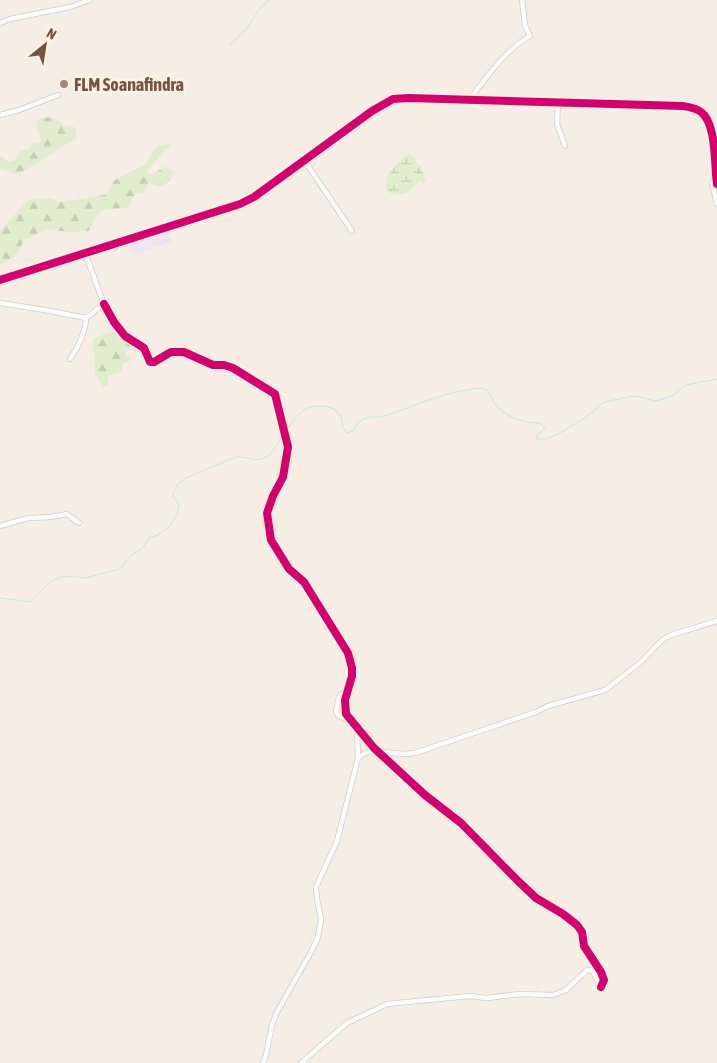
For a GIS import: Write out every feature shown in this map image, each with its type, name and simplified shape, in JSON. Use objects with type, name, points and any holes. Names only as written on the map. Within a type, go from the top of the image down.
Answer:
[{"type":"street","points":[[0,23],[10,19],[70,7],[90,0]]},
{"type":"street","points":[[468,100],[519,42],[530,36],[525,25],[522,0]]},
{"type":"street","points":[[0,115],[58,95]]},
{"type":"street","points":[[0,280],[240,204],[254,196],[372,111],[393,99],[558,102],[695,108],[703,112],[710,123],[713,134],[717,184]]},
{"type":"street","points":[[558,102],[557,124],[565,146]]},
{"type":"street","points":[[304,160],[352,231]]},
{"type":"street","points":[[716,175],[712,183],[717,204]]},
{"type":"street","points":[[85,253],[104,304],[114,322],[125,336],[144,348],[150,362],[154,362],[172,352],[184,352],[213,364],[233,368],[275,394],[288,447],[283,477],[267,513],[271,540],[289,569],[304,582],[348,653],[352,668],[345,700],[346,714],[378,752],[425,795],[461,823],[536,898],[577,925],[582,932],[584,946],[604,980],[601,987],[592,970],[587,970],[566,990],[553,995],[519,994],[487,998],[469,996],[387,1004],[347,1023],[301,1063]]},
{"type":"street","points":[[0,303],[86,318],[104,304]]},
{"type":"street","points":[[70,359],[78,345],[86,324],[86,318]]},
{"type":"street","points":[[0,526],[28,518],[67,514],[78,523]]},
{"type":"street","points":[[358,758],[372,751],[404,754],[415,752],[536,712],[548,706],[605,690],[641,662],[667,637],[717,621]]},
{"type":"street","points":[[348,688],[339,697],[336,711],[338,715],[353,722]]},
{"type":"street","points":[[262,1063],[266,1055],[272,1024],[277,1012],[318,937],[321,919],[316,887],[337,841],[358,758],[357,728]]},
{"type":"shaded area","points":[[167,231],[172,241],[133,255],[129,243]]},
{"type":"green space","points":[[50,117],[67,126],[73,126],[76,130],[77,138],[17,175],[0,169],[0,155],[9,162],[15,160],[20,151],[29,150],[31,142],[40,143],[41,140],[36,124],[39,119]]},
{"type":"green space","points":[[170,144],[172,146],[166,149],[154,165],[149,168],[147,173],[150,175],[165,167],[168,167],[173,172],[170,180],[161,187],[149,183],[144,194],[138,192],[132,198],[130,207],[103,211],[96,217],[88,231],[70,232],[46,229],[25,240],[19,253],[0,265],[0,231],[26,202],[34,198],[50,198],[61,202],[107,194],[110,186],[116,179],[145,165],[154,150],[159,146]]},
{"type":"green space","points":[[409,153],[421,167],[426,181],[424,183],[420,180],[406,193],[397,195],[388,192],[386,186],[389,175]]},
{"type":"green space","points":[[111,332],[133,341],[141,347],[137,353],[131,350],[126,352],[126,356],[132,357],[128,362],[123,363],[121,372],[108,376],[108,386],[103,387],[95,374],[93,338]]},
{"type":"waterway","points":[[230,45],[269,0]]},
{"type":"waterway","points":[[286,431],[301,412],[314,407],[321,406],[334,409],[339,413],[342,419],[342,426],[347,433],[353,431],[366,418],[385,416],[445,395],[481,388],[489,392],[495,404],[503,412],[528,422],[539,423],[545,427],[536,435],[537,439],[546,439],[585,418],[604,402],[634,396],[656,401],[672,396],[686,385],[717,379]]},
{"type":"waterway","points":[[0,598],[29,602],[53,580],[65,576],[85,578],[120,569],[131,555],[142,549],[149,538],[158,535],[170,526],[177,515],[179,505],[173,493],[181,482],[186,478],[237,457],[264,458],[273,451],[284,434]]},
{"type":"cycle path","points":[[0,280],[240,204],[254,197],[372,111],[393,99],[683,106],[692,108],[701,112],[710,126],[714,145],[717,184]]},
{"type":"cycle path","points":[[104,304],[114,322],[125,336],[144,348],[150,362],[154,362],[171,352],[184,352],[213,365],[224,365],[233,368],[275,394],[288,447],[283,477],[267,513],[271,540],[289,569],[304,582],[348,653],[352,676],[345,700],[346,714],[374,748],[425,795],[461,823],[536,898],[577,925],[582,932],[584,946],[601,972],[604,980],[601,987]]},
{"type":"place","name":"FLM Soanafindra","points":[[64,84]]}]
